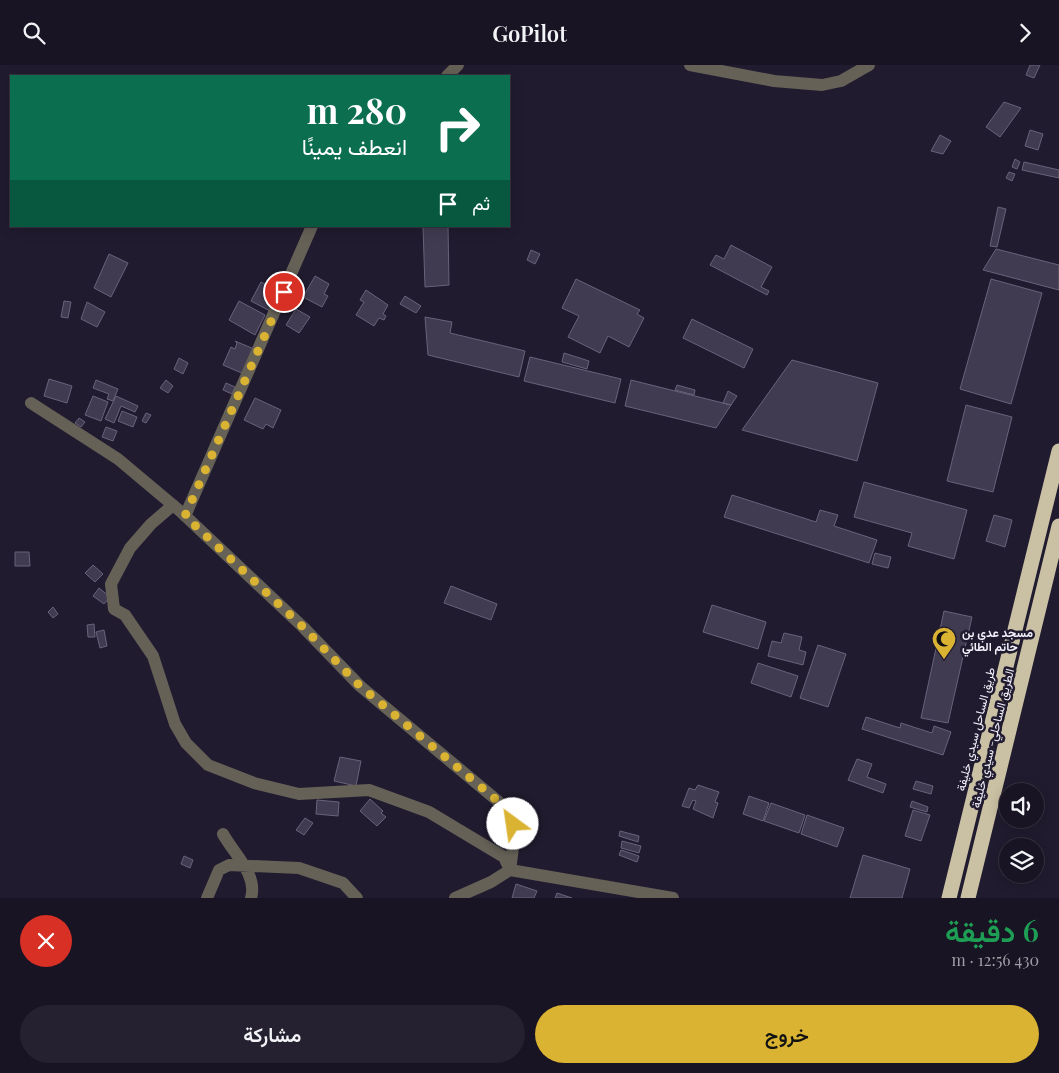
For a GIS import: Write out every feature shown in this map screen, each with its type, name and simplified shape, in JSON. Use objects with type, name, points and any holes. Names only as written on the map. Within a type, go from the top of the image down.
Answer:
[{"type":"highway","name":"طريق الساحل سيدي خليفة","points":[[949,898],[1059,451]]},
{"type":"highway","name":"الطريق الساحلي- سيدي خليفة","points":[[968,898],[1059,527]]},
{"type":"street","points":[[448,75],[458,65]]},
{"type":"street","points":[[690,65],[774,81],[822,85],[841,81],[869,65]]},
{"type":"street","points":[[185,516],[312,227]]},
{"type":"street","points":[[31,403],[118,459],[173,505],[303,627],[360,686],[505,807],[510,815],[514,833],[510,869]]},
{"type":"street","points":[[173,505],[151,524],[130,548],[112,585],[114,609],[125,615],[153,656],[175,724],[186,743],[208,765],[254,783],[299,794],[369,790],[429,812],[504,857],[510,869]]},
{"type":"street","points":[[223,834],[251,876],[253,891],[251,898]]},
{"type":"street","points":[[207,898],[219,870],[229,865],[299,867],[343,883],[357,898]]},
{"type":"street","points":[[455,898],[491,882],[510,869],[673,898]]},
{"type":"building","points":[[1030,65],[1040,65],[1034,78],[1026,75]]},
{"type":"building","points":[[1004,102],[1021,108],[1000,137],[986,127]]},
{"type":"building","points":[[1030,130],[1043,134],[1038,150],[1025,146]]},
{"type":"building","points":[[940,135],[951,141],[943,154],[931,151]]},
{"type":"building","points":[[1015,159],[1020,162],[1017,169],[1012,167]]},
{"type":"building","points":[[1024,162],[1059,170],[1059,178],[1022,170]]},
{"type":"building","points":[[1009,172],[1015,174],[1012,181],[1006,178]]},
{"type":"building","points":[[998,207],[1006,209],[997,247],[990,246]]},
{"type":"building","points":[[423,227],[448,227],[449,285],[425,287]]},
{"type":"building","points":[[731,245],[772,267],[761,287],[769,291],[767,295],[710,265],[716,255],[724,259]]},
{"type":"building","points":[[996,249],[1059,265],[1059,290],[983,270]]},
{"type":"building","points":[[531,250],[540,254],[535,264],[527,260]]},
{"type":"building","points":[[109,254],[128,263],[111,297],[94,288]]},
{"type":"building","points":[[315,276],[329,284],[324,294],[328,296],[322,307],[303,297]]},
{"type":"building","points":[[576,279],[640,310],[637,314],[644,318],[629,347],[608,336],[600,353],[568,337],[579,316],[562,308]]},
{"type":"building","points":[[991,279],[1042,293],[1011,404],[960,389]]},
{"type":"building","points":[[261,282],[280,292],[270,311],[251,301]]},
{"type":"building","points":[[366,290],[388,305],[383,314],[386,316],[384,320],[379,318],[374,326],[356,315],[364,302],[360,300]]},
{"type":"building","points":[[405,296],[421,306],[416,313],[400,304]]},
{"type":"building","points":[[64,301],[71,302],[68,318],[61,317]]},
{"type":"building","points":[[239,301],[265,315],[255,335],[229,320]]},
{"type":"building","points":[[87,302],[105,312],[97,327],[81,319]]},
{"type":"building","points":[[296,309],[310,317],[299,333],[286,325]]},
{"type":"building","points":[[425,317],[452,322],[450,333],[525,351],[519,377],[428,355]]},
{"type":"building","points":[[692,319],[753,349],[744,368],[683,338]]},
{"type":"building","points":[[235,341],[254,349],[244,374],[223,365],[231,347],[235,349],[237,343]]},
{"type":"building","points":[[564,353],[589,361],[587,369],[562,362]]},
{"type":"building","points":[[530,357],[621,379],[615,403],[524,381]]},
{"type":"building","points":[[179,358],[188,363],[183,374],[174,369]]},
{"type":"building","points":[[792,360],[878,383],[857,461],[742,430]]},
{"type":"building","points":[[49,379],[72,386],[67,403],[44,396]]},
{"type":"building","points":[[96,380],[118,389],[113,401],[107,399],[109,394],[93,388]]},
{"type":"building","points":[[166,380],[173,386],[168,393],[160,388]]},
{"type":"building","points":[[631,380],[731,405],[716,428],[625,406]]},
{"type":"building","points":[[226,383],[235,387],[232,394],[223,390]]},
{"type":"building","points":[[677,385],[695,390],[694,395],[675,390]]},
{"type":"building","points":[[728,391],[737,396],[731,405],[723,403]]},
{"type":"building","points":[[93,396],[108,402],[101,421],[85,415]]},
{"type":"building","points":[[116,396],[138,406],[135,412],[121,406],[114,423],[105,419]]},
{"type":"building","points":[[255,398],[281,410],[273,428],[266,424],[263,429],[244,420]]},
{"type":"building","points":[[966,405],[1012,417],[993,492],[947,481]]},
{"type":"building","points":[[122,411],[137,417],[133,427],[118,421]]},
{"type":"building","points":[[146,413],[151,415],[146,423],[142,421]]},
{"type":"building","points":[[79,418],[85,422],[81,427],[75,423]]},
{"type":"building","points":[[106,427],[117,431],[113,441],[102,437]]},
{"type":"building","points":[[864,482],[967,510],[954,559],[908,546],[912,533],[854,517]]},
{"type":"building","points":[[732,495],[816,522],[820,510],[838,515],[834,526],[877,540],[869,563],[724,517]]},
{"type":"building","points":[[994,515],[1012,520],[1005,547],[986,541]]},
{"type":"building","points":[[15,552],[29,552],[30,566],[15,566]]},
{"type":"building","points":[[875,553],[891,557],[888,568],[872,564]]},
{"type":"building","points":[[93,565],[103,574],[95,582],[85,573]]},
{"type":"building","points":[[451,586],[497,604],[491,620],[444,603]]},
{"type":"building","points":[[99,588],[110,597],[104,604],[93,596]]},
{"type":"building","points":[[712,605],[766,622],[758,649],[703,632]]},
{"type":"building","points":[[53,607],[58,614],[53,618],[48,612]]},
{"type":"building","points":[[944,611],[972,617],[948,723],[921,718]]},
{"type":"building","points":[[94,624],[95,637],[88,637],[87,625]]},
{"type":"building","points":[[104,630],[107,646],[100,648],[96,632]]},
{"type":"building","points":[[784,633],[802,637],[799,650],[806,652],[803,665],[768,656],[772,641],[781,643]]},
{"type":"building","points":[[818,645],[846,654],[828,707],[800,698]]},
{"type":"building","points":[[758,663],[798,676],[791,697],[751,683]]},
{"type":"building","points":[[866,717],[900,728],[901,723],[932,733],[934,726],[951,732],[943,755],[862,729]]},
{"type":"building","points":[[340,757],[361,761],[356,786],[334,781]]},
{"type":"building","points":[[857,759],[872,764],[867,777],[886,784],[883,793],[848,780]]},
{"type":"building","points":[[916,781],[933,786],[931,794],[913,789]]},
{"type":"building","points":[[698,785],[719,792],[715,802],[718,803],[713,818],[693,809],[696,801],[693,800],[689,808],[682,806],[689,788],[695,790]]},
{"type":"building","points":[[749,796],[769,803],[763,821],[743,814]]},
{"type":"building","points":[[370,799],[383,811],[381,813],[386,817],[377,826],[360,811]]},
{"type":"building","points":[[317,800],[339,802],[338,816],[316,814]]},
{"type":"building","points":[[912,801],[928,807],[927,812],[910,807]]},
{"type":"building","points":[[771,803],[805,815],[799,833],[764,821]]},
{"type":"building","points":[[913,810],[930,815],[921,841],[905,836]]},
{"type":"building","points":[[807,815],[844,828],[837,847],[801,834]]},
{"type":"building","points":[[305,818],[313,823],[304,835],[296,830]]},
{"type":"building","points":[[620,831],[639,836],[638,842],[619,836]]},
{"type":"building","points":[[622,841],[641,846],[639,853],[621,848]]},
{"type":"building","points":[[621,850],[639,856],[637,862],[619,855]]},
{"type":"building","points":[[863,855],[910,869],[902,898],[850,898]]},
{"type":"building","points":[[184,856],[193,860],[190,868],[181,864]]},
{"type":"building","points":[[516,884],[537,891],[534,898],[512,898]]},
{"type":"building","points":[[557,893],[572,898],[555,898]]},
{"type":"place","name":"مسجد عدي بن حاتم الطائي","points":[[944,660]]},
{"type":"route","points":[[284,292],[185,516],[303,627],[360,686],[505,807],[513,824]]}]
